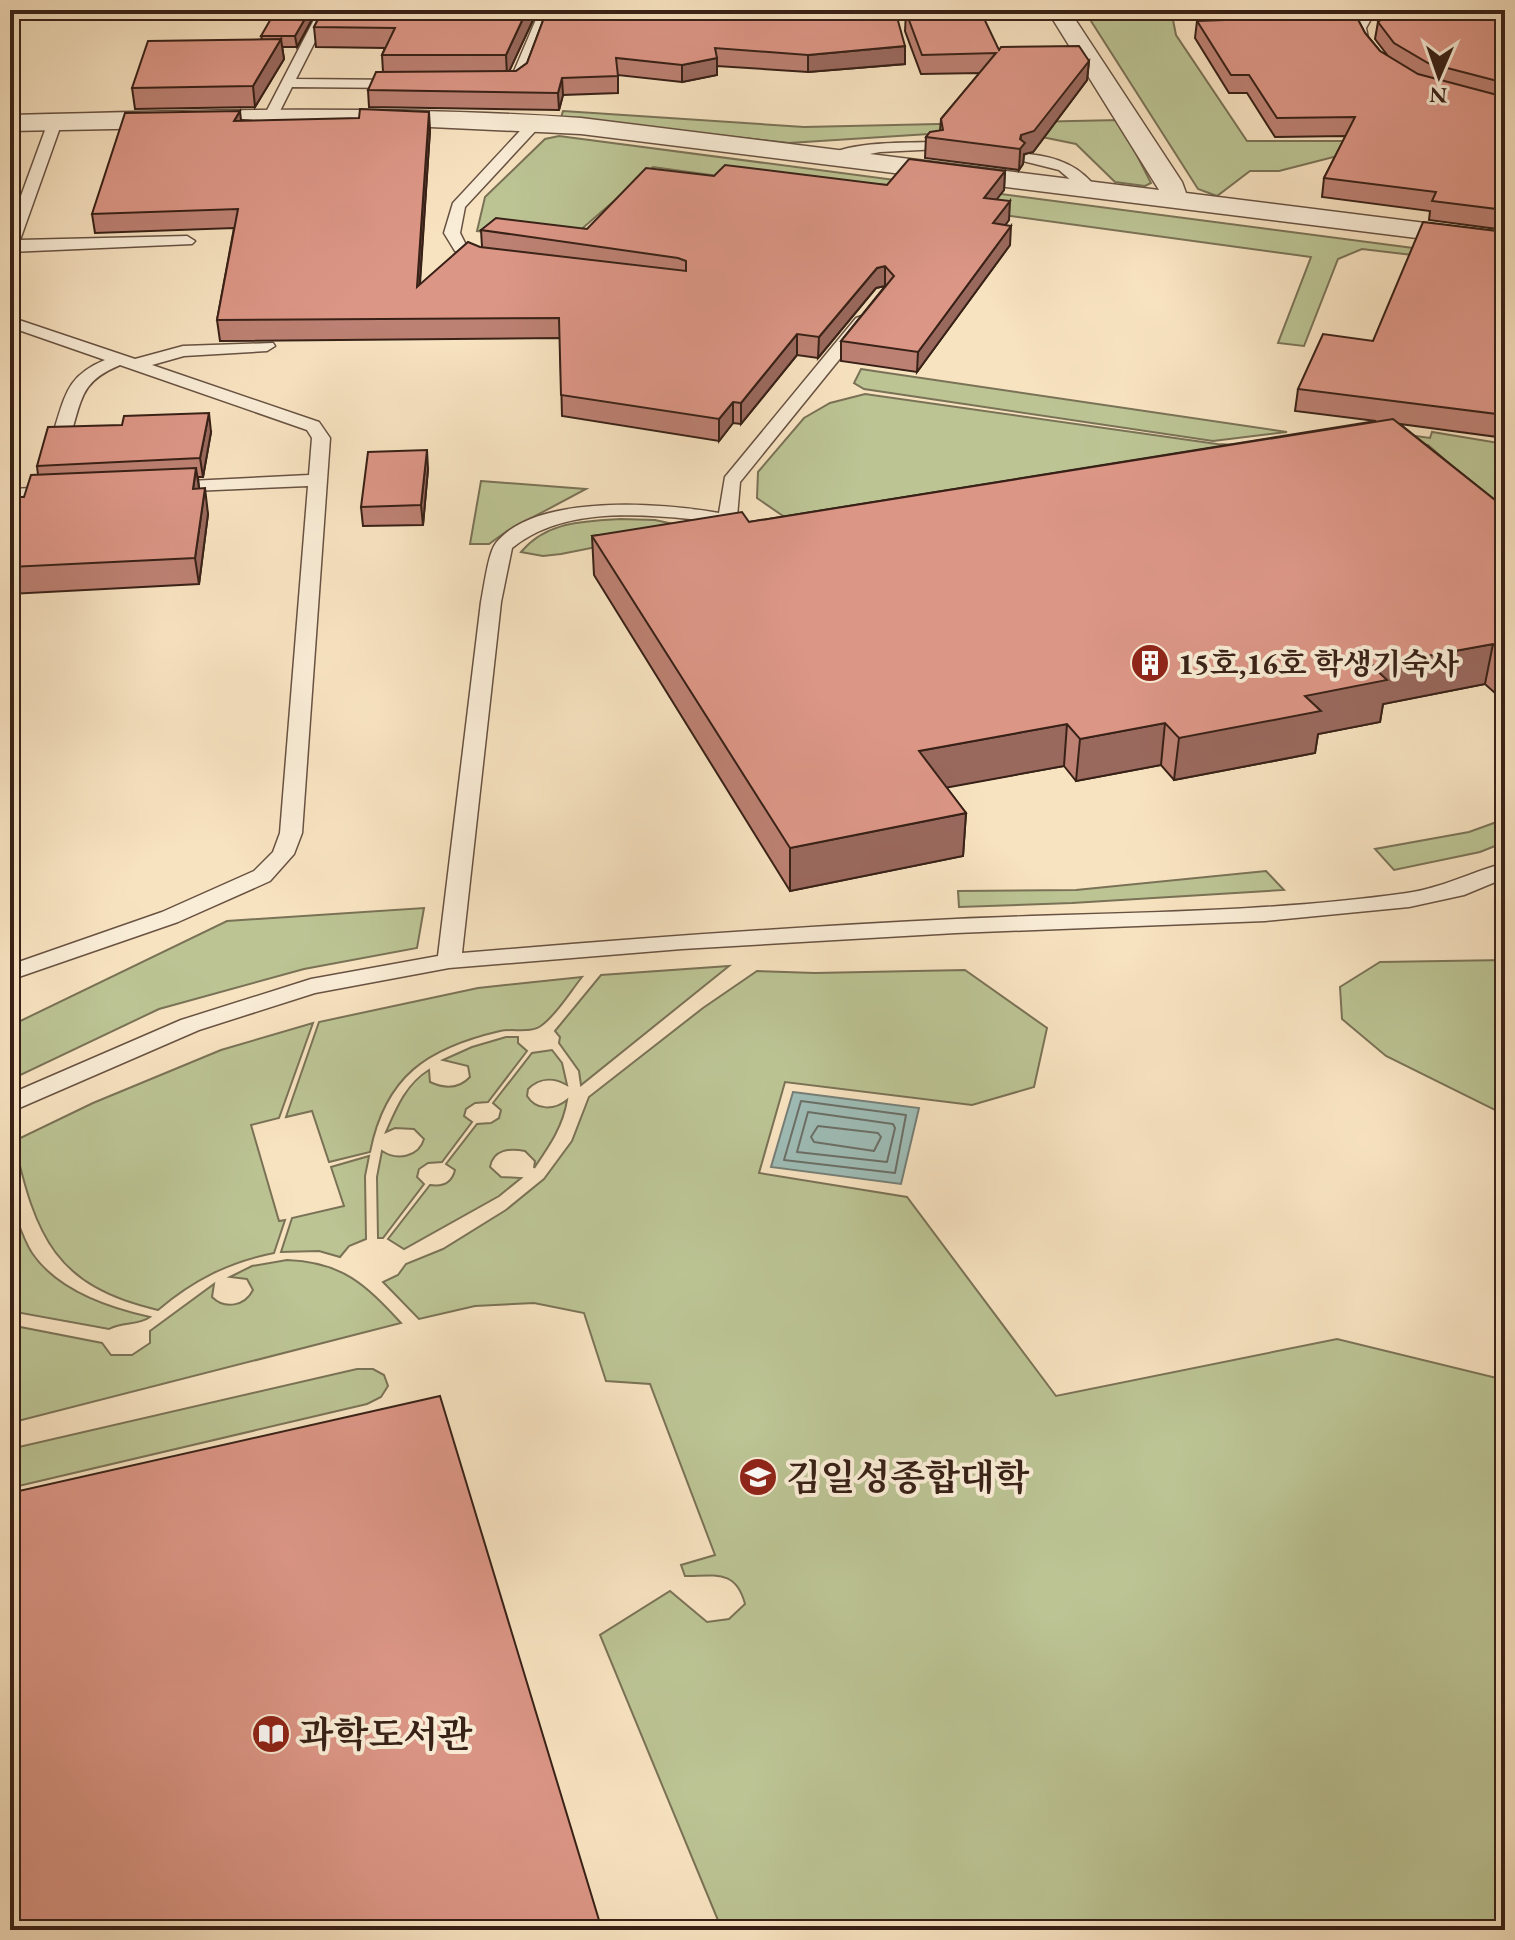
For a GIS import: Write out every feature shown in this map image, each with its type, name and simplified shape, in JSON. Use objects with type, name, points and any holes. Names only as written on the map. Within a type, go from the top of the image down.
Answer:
[{"type":"street","points":[[1058,10],[1169,182],[1176,201]]},
{"type":"street","points":[[10,123],[271,116],[379,116],[536,122],[1505,241]]},
{"type":"lane","points":[[271,116],[325,10]]},
{"type":"lane","points":[[1370,10],[1360,28],[1363,43],[1382,67]]},
{"type":"lane","points":[[494,84],[518,79],[546,11],[530,13]]},
{"type":"lane","points":[[288,83],[415,84]]},
{"type":"lane","points":[[55,122],[10,246],[187,241]]},
{"type":"lane","points":[[512,263],[482,259],[460,248],[452,233],[458,206],[536,122]]},
{"type":"lane","points":[[833,157],[880,148],[935,146]]},
{"type":"lane","points":[[1028,158],[1063,164],[1091,190]]},
{"type":"lane","points":[[728,520],[731,481],[874,305]]},
{"type":"lane","points":[[10,322],[313,426],[321,438],[291,833],[283,854],[262,876],[170,917],[10,973]]},
{"type":"lane","points":[[64,427],[77,384],[88,372],[183,351],[267,346]]},
{"type":"lane","points":[[149,488],[318,480]]},
{"type":"lane","points":[[10,494],[72,491]]},
{"type":"lane","points":[[449,961],[491,602],[503,546],[528,527],[566,515],[616,511],[728,520],[756,528]]},
{"type":"lane","points":[[10,1104],[205,1020],[311,986],[449,961],[682,942],[956,926],[1265,914],[1409,900],[1456,890],[1505,870]]},
{"type":"green space","points":[[1084,10],[1163,10],[1172,15],[1176,35],[1247,141],[1396,141],[1279,171],[1250,171],[1217,196],[1198,189]]},
{"type":"green space","points":[[563,111],[804,127],[1119,120],[1151,183],[1145,186],[1115,182],[1076,144],[1037,136],[929,134],[789,143],[561,118]]},
{"type":"green space","points":[[559,136],[1505,260],[1505,266],[1362,249],[1338,259],[1304,346],[1278,343],[1311,257],[653,167],[569,240],[477,231],[485,197],[545,139]]},
{"type":"green space","points":[[861,369],[1287,432],[1213,441],[864,389],[854,383]]},
{"type":"green space","points":[[865,394],[1217,444],[1239,445],[1358,428],[1430,438],[1432,432],[1505,444],[1505,512],[1428,445],[1367,437],[796,525],[757,498],[758,472],[804,418],[830,403]]},
{"type":"green space","points":[[481,481],[586,489],[507,531],[489,544],[470,544]]},
{"type":"green space","points":[[620,519],[655,520],[692,528],[561,554],[543,556],[521,552],[542,534],[566,525]]},
{"type":"green space","points":[[1505,819],[1505,842],[1480,852],[1394,870],[1375,849],[1469,832]]},
{"type":"green space","points":[[1266,871],[1284,890],[959,907],[958,891],[1076,890]]},
{"type":"green space","points":[[424,908],[417,948],[304,969],[159,1009],[10,1080],[10,1026],[227,921]]},
{"type":"green space","points":[[1505,960],[1505,1115],[1386,1056],[1342,1019],[1340,987],[1380,962]]},
{"type":"green space","points":[[729,966],[581,1085],[579,1071],[559,1043],[560,1037],[555,1031],[601,975]]},
{"type":"green space","points":[[965,970],[1047,1028],[1034,1087],[972,1105],[785,1082],[759,1173],[907,1197],[1056,1396],[1337,1339],[1505,1380],[1505,1930],[722,1930],[600,1635],[670,1591],[707,1622],[729,1619],[745,1604],[736,1585],[730,1580],[715,1576],[685,1576],[681,1565],[715,1555],[650,1384],[606,1381],[584,1313],[534,1303],[475,1306],[419,1319],[383,1282],[398,1275],[406,1264],[443,1249],[506,1210],[544,1179],[572,1141],[589,1097],[703,1008],[757,971]]},
{"type":"green space","points":[[582,977],[553,1015],[538,1028],[500,1031],[474,1038],[451,1046],[413,1069],[386,1103],[370,1152],[329,1162],[312,1111],[286,1117],[319,1022],[478,988]]},
{"type":"green space","points":[[313,1023],[279,1118],[251,1125],[279,1221],[285,1220],[274,1253],[242,1261],[212,1274],[158,1310],[123,1300],[95,1287],[73,1271],[42,1230],[31,1205],[14,1141],[93,1103],[221,1050]]},
{"type":"green space","points":[[506,1037],[518,1037],[518,1043],[527,1051],[488,1102],[475,1103],[466,1109],[464,1116],[472,1122],[442,1162],[428,1163],[419,1169],[417,1177],[424,1184],[383,1238],[378,1238],[377,1177],[382,1151],[394,1156],[407,1156],[417,1150],[424,1139],[414,1129],[395,1128],[386,1132],[403,1098],[414,1082],[429,1070],[430,1082],[446,1087],[461,1084],[470,1077],[468,1066],[443,1060]]},
{"type":"green space","points":[[552,1050],[562,1063],[567,1085],[551,1080],[541,1081],[528,1089],[527,1096],[535,1104],[546,1107],[557,1106],[567,1100],[559,1127],[534,1168],[535,1161],[525,1151],[498,1153],[490,1167],[501,1177],[521,1178],[499,1196],[404,1249],[388,1239],[430,1185],[443,1185],[452,1178],[455,1170],[446,1164],[477,1124],[491,1123],[499,1118],[501,1110],[493,1103],[532,1053]]},
{"type":"green space","points":[[369,1156],[365,1176],[366,1239],[349,1246],[340,1257],[319,1251],[281,1252],[292,1218],[344,1206],[331,1167]]},
{"type":"green space","points":[[10,1201],[28,1247],[55,1277],[101,1303],[150,1317],[109,1329],[10,1311]]},
{"type":"green space","points":[[287,1260],[323,1265],[351,1278],[364,1286],[401,1323],[10,1423],[10,1325],[102,1343],[111,1355],[132,1355],[150,1343],[150,1331],[214,1284],[212,1297],[217,1301],[229,1305],[240,1303],[253,1290],[247,1279],[230,1277],[252,1266]]},
{"type":"green space","points":[[357,1369],[373,1369],[384,1375],[388,1386],[381,1397],[367,1404],[10,1488],[10,1449]]},
{"type":"water","points":[[793,1092],[919,1108],[901,1184],[771,1167]]},
{"type":"building","points":[[276,10],[310,10],[295,36],[261,36]]},
{"type":"building","points":[[323,10],[527,10],[506,55],[382,55],[395,28],[314,27]]},
{"type":"building","points":[[547,10],[895,10],[905,46],[808,55],[715,48],[717,58],[682,65],[616,58],[618,76],[562,78],[558,93],[368,90],[376,72],[516,71],[527,63]]},
{"type":"building","points":[[980,10],[999,50],[1001,47],[1079,46],[1089,61],[1034,131],[1021,135],[1020,139],[1025,143],[1020,149],[926,137],[930,132],[943,130],[941,119],[996,53],[922,55],[906,12]]},
{"type":"building","points":[[1217,10],[1354,10],[1365,33],[1380,51],[1418,74],[1505,97],[1505,210],[1432,201],[1436,192],[1324,178],[1355,117],[1277,118],[1249,75],[1231,75],[1197,21],[1223,20]]},
{"type":"building","points":[[1395,10],[1505,10],[1505,83],[1428,63],[1394,43],[1378,22]]},
{"type":"building","points":[[281,39],[253,86],[132,88],[148,41]]},
{"type":"building","points":[[360,109],[429,112],[417,287],[468,242],[480,247],[686,271],[686,261],[678,258],[481,230],[496,218],[587,229],[646,168],[714,176],[725,165],[887,185],[909,159],[1005,171],[984,198],[1010,201],[993,223],[1011,226],[918,352],[841,341],[894,276],[885,266],[877,268],[819,337],[797,334],[741,403],[733,402],[719,419],[561,395],[559,318],[217,320],[238,209],[92,214],[125,113],[240,111],[234,121],[359,118]]},
{"type":"building","points":[[1423,222],[1505,232],[1505,415],[1298,389],[1323,334],[1373,341]]},
{"type":"building","points":[[209,413],[200,458],[37,466],[48,427],[122,425],[124,416]]},
{"type":"building","name":"15호,16호 학생기숙사","points":[[1393,419],[1505,508],[1505,654],[1493,644],[1372,666],[1387,680],[1305,696],[1321,711],[1179,738],[1165,723],[1080,739],[1067,724],[919,751],[966,813],[790,848],[592,536],[742,512],[749,522]]},
{"type":"building","points":[[427,450],[421,505],[361,507],[368,452]]},
{"type":"building","points":[[196,468],[193,489],[205,488],[195,558],[10,567],[10,497],[24,497],[31,475]]},
{"type":"building","name":"과학도서관","points":[[440,1396],[602,1930],[10,1930],[10,1493]]},
{"type":"place","name":"15호,16호 학생기숙사","points":[[1150,663]]},
{"type":"place","name":"김일성종합대학","points":[[758,1477]]},
{"type":"place","name":"과학도서관","points":[[271,1734]]}]
